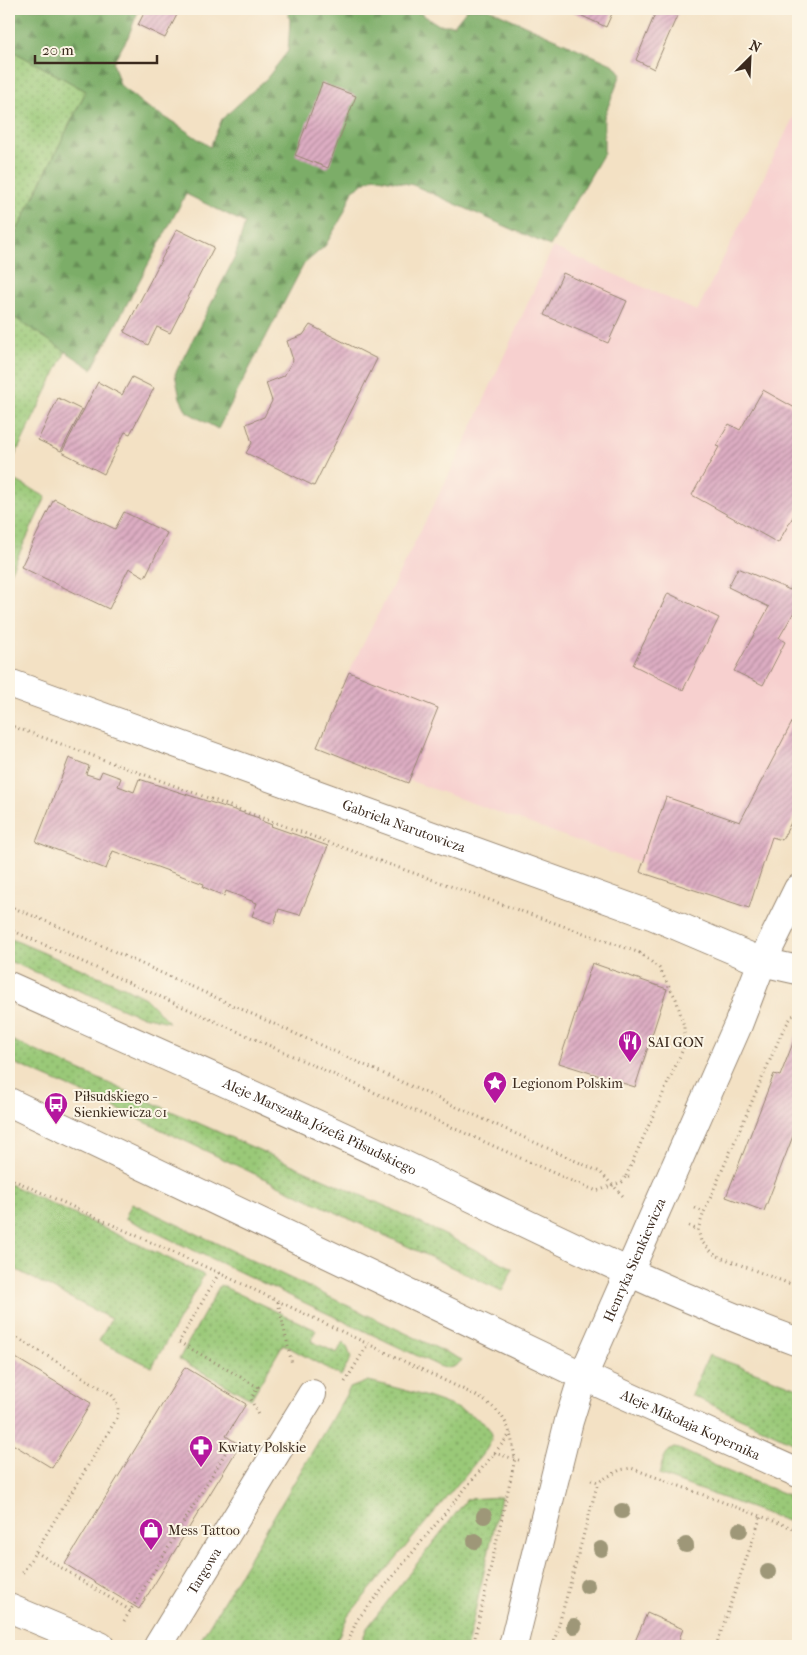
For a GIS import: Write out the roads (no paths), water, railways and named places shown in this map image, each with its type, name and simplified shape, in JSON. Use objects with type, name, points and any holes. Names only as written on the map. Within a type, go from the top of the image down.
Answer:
[{"type":"street","name":"Gabriela Narutowicza","points":[[9,683],[654,916],[762,962],[798,970]]},
{"type":"street","name":"Henryka Sienkiewicza","points":[[514,1646],[569,1421],[583,1376],[738,1025],[762,962],[798,889]]},
{"type":"street","name":"Aleje Marszałka Józefa Piłsudskiego","points":[[9,986],[336,1133],[629,1271]]},
{"type":"street","points":[[9,1102],[583,1376]]},
{"type":"street","points":[[629,1271],[712,1310],[798,1342]]},
{"type":"street","name":"Aleje Mikołaja Kopernika","points":[[583,1376],[798,1473]]},
{"type":"street","name":"Targowa","points":[[162,1639],[312,1394]]},
{"type":"street","points":[[9,1608],[100,1646]]},
{"type":"place","name":"SAI GON","points":[[630,1063]]},
{"type":"place","name":"Legionom Polskim","points":[[495,1104]]},
{"type":"place","name":"Piłsudskiego - Sienkiewicza 01","points":[[56,1125]]},
{"type":"place","name":"Kwiaty Polskie","points":[[201,1468]]},
{"type":"place","name":"Mess Tattoo","points":[[151,1551]]}]
